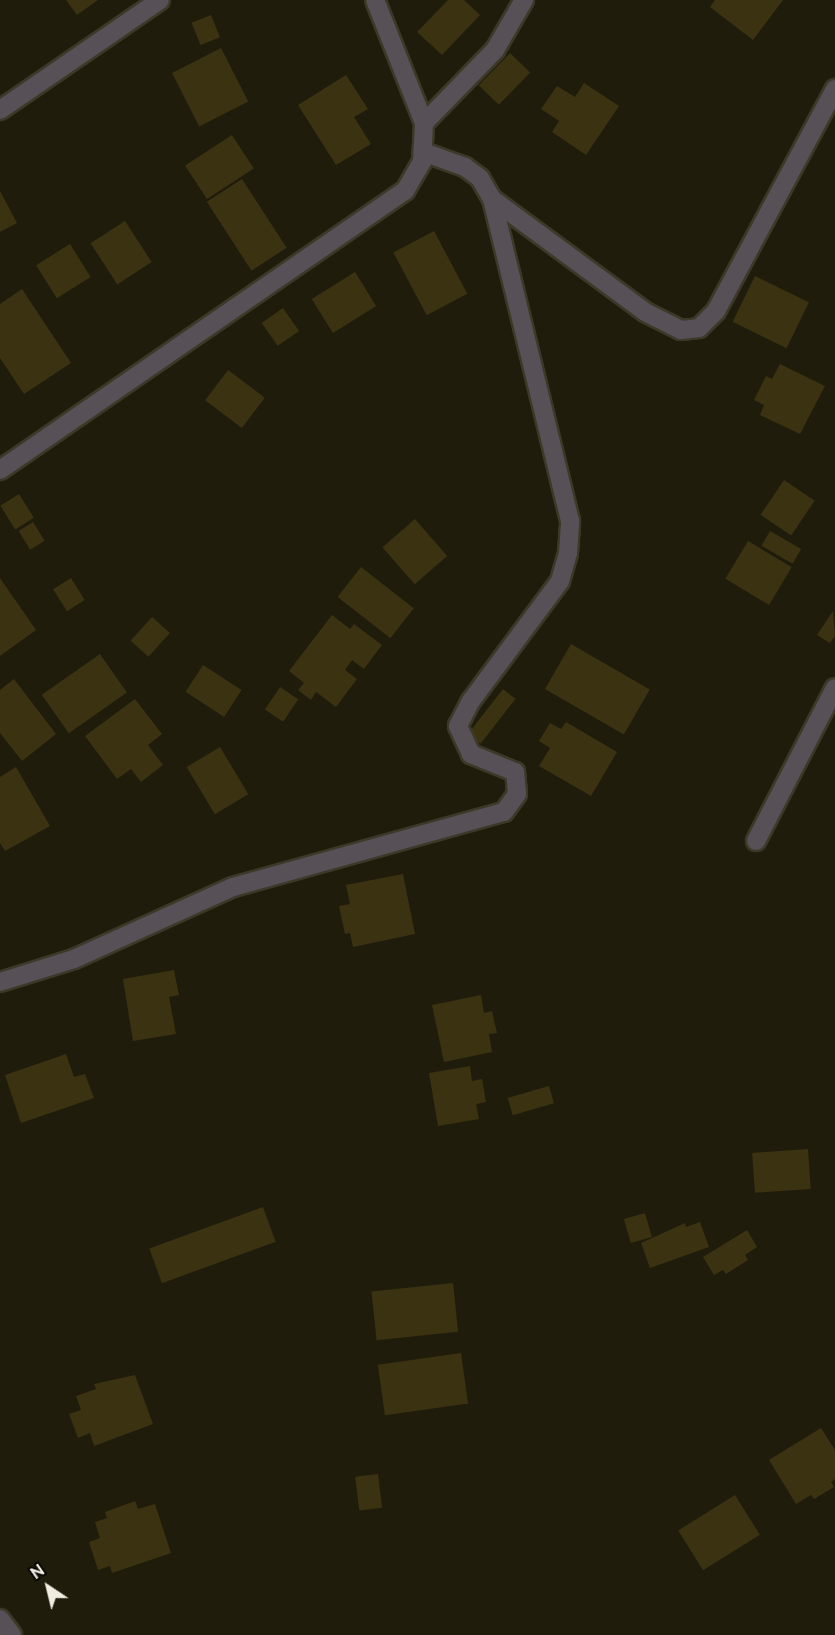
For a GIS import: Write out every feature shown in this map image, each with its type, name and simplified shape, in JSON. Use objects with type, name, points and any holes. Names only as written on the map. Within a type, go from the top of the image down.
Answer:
[{"type":"street","points":[[0,110],[160,0]]},
{"type":"street","points":[[0,470],[405,191],[422,162],[424,123],[375,0]]},
{"type":"street","points":[[424,123],[495,50],[524,0]]},
{"type":"street","points":[[492,199],[645,312],[681,330],[699,328],[716,311],[835,89]]},
{"type":"street","points":[[0,982],[74,959],[233,887],[504,812],[518,794],[515,771],[471,754],[458,726],[471,701],[560,581],[568,553],[570,521],[492,199],[480,178],[465,167],[423,152]]},
{"type":"street","points":[[756,841],[835,688]]},
{"type":"street","points":[[0,1619],[12,1635]]},
{"type":"building","points":[[66,0],[98,0],[77,15]]},
{"type":"building","points":[[448,0],[464,0],[480,15],[442,55],[417,32]]},
{"type":"building","points":[[715,0],[783,0],[753,40],[710,7]]},
{"type":"building","points":[[211,15],[220,37],[201,45],[192,23]]},
{"type":"building","points":[[221,48],[248,101],[199,126],[172,73]]},
{"type":"building","points":[[510,53],[530,72],[499,105],[479,85]]},
{"type":"building","points":[[346,75],[368,109],[354,117],[371,144],[336,165],[298,105]]},
{"type":"building","points":[[584,83],[619,106],[586,155],[552,132],[559,121],[541,109],[557,86],[575,97]]},
{"type":"building","points":[[232,135],[254,169],[207,199],[185,165]]},
{"type":"building","points":[[242,179],[287,248],[251,271],[207,202]]},
{"type":"building","points":[[0,191],[17,223],[0,232]]},
{"type":"building","points":[[125,221],[152,262],[117,284],[91,243]]},
{"type":"building","points":[[434,231],[467,294],[427,315],[393,253]]},
{"type":"building","points":[[70,244],[91,277],[57,298],[36,265]]},
{"type":"building","points":[[355,272],[376,306],[333,333],[312,299]]},
{"type":"building","points":[[755,276],[809,302],[787,348],[733,322]]},
{"type":"building","points":[[22,289],[71,363],[24,394],[0,358],[0,304]]},
{"type":"building","points":[[283,308],[299,331],[278,346],[262,323]]},
{"type":"building","points":[[780,364],[825,386],[800,434],[760,415],[764,405],[754,400],[766,376],[772,379]]},
{"type":"building","points":[[228,370],[265,398],[242,428],[205,400]]},
{"type":"building","points":[[784,480],[815,501],[791,536],[761,515]]},
{"type":"building","points":[[19,494],[34,518],[15,529],[0,506]]},
{"type":"building","points":[[415,519],[447,556],[415,584],[383,547]]},
{"type":"building","points":[[33,522],[45,541],[30,550],[19,531]]},
{"type":"building","points":[[770,531],[801,549],[793,564],[762,546]]},
{"type":"building","points":[[748,541],[792,567],[769,605],[725,579]]},
{"type":"building","points":[[361,567],[414,608],[390,638],[338,597]]},
{"type":"building","points":[[0,578],[36,630],[0,656]]},
{"type":"building","points":[[71,578],[85,600],[67,611],[53,589]]},
{"type":"building","points":[[833,611],[835,636],[830,643],[817,635]]},
{"type":"building","points":[[332,615],[350,629],[354,624],[382,645],[364,669],[352,660],[345,670],[357,679],[336,707],[316,692],[311,700],[298,690],[304,683],[289,671]]},
{"type":"building","points":[[152,617],[170,633],[148,657],[131,641]]},
{"type":"building","points":[[571,644],[650,690],[624,735],[545,689]]},
{"type":"building","points":[[100,654],[127,693],[69,733],[42,695]]},
{"type":"building","points":[[203,665],[242,690],[224,717],[186,692]]},
{"type":"building","points":[[14,679],[56,734],[22,761],[0,733],[0,690]]},
{"type":"building","points":[[280,687],[298,699],[283,722],[265,709]]},
{"type":"building","points":[[503,689],[516,699],[481,744],[468,734]]},
{"type":"building","points":[[135,699],[162,734],[148,745],[163,765],[141,782],[131,769],[117,779],[85,736]]},
{"type":"building","points":[[566,722],[617,752],[591,796],[539,766],[550,748],[539,741],[550,723],[561,729]]},
{"type":"building","points":[[220,747],[248,794],[215,814],[187,767]]},
{"type":"building","points":[[16,767],[50,826],[5,851],[0,843],[0,777]]},
{"type":"building","points":[[403,874],[415,934],[353,947],[350,933],[345,934],[339,906],[350,904],[346,885]]},
{"type":"building","points":[[174,970],[179,995],[169,997],[176,1034],[133,1041],[123,979]]},
{"type":"building","points":[[481,995],[484,1013],[492,1011],[497,1033],[489,1034],[492,1052],[444,1062],[432,1005]]},
{"type":"building","points":[[66,1054],[74,1077],[85,1074],[94,1098],[21,1123],[5,1075]]},
{"type":"building","points":[[470,1066],[472,1081],[482,1079],[486,1102],[476,1104],[479,1119],[438,1126],[429,1073]]},
{"type":"building","points":[[549,1086],[554,1103],[513,1115],[508,1098]]},
{"type":"building","points":[[808,1149],[811,1189],[755,1193],[752,1153]]},
{"type":"building","points":[[263,1207],[276,1242],[162,1283],[149,1248]]},
{"type":"building","points":[[645,1213],[652,1237],[631,1243],[624,1219]]},
{"type":"building","points":[[700,1222],[709,1247],[650,1268],[641,1243],[685,1223],[686,1227]]},
{"type":"building","points":[[747,1230],[757,1247],[745,1255],[748,1260],[726,1274],[723,1270],[714,1275],[703,1257]]},
{"type":"building","points":[[453,1283],[458,1332],[377,1340],[371,1292]]},
{"type":"building","points":[[461,1353],[468,1404],[385,1415],[378,1365]]},
{"type":"building","points":[[135,1375],[153,1424],[94,1446],[90,1433],[78,1438],[69,1414],[81,1410],[76,1396],[96,1389],[94,1384]]},
{"type":"building","points":[[821,1428],[835,1450],[835,1479],[831,1482],[834,1487],[814,1499],[811,1495],[796,1504],[769,1460]]},
{"type":"building","points":[[378,1474],[382,1508],[359,1511],[355,1477]]},
{"type":"building","points":[[735,1495],[760,1535],[703,1570],[678,1531]]},
{"type":"building","points":[[135,1501],[138,1509],[155,1504],[171,1553],[112,1573],[110,1566],[98,1570],[89,1542],[100,1538],[95,1522],[107,1518],[105,1512]]}]
